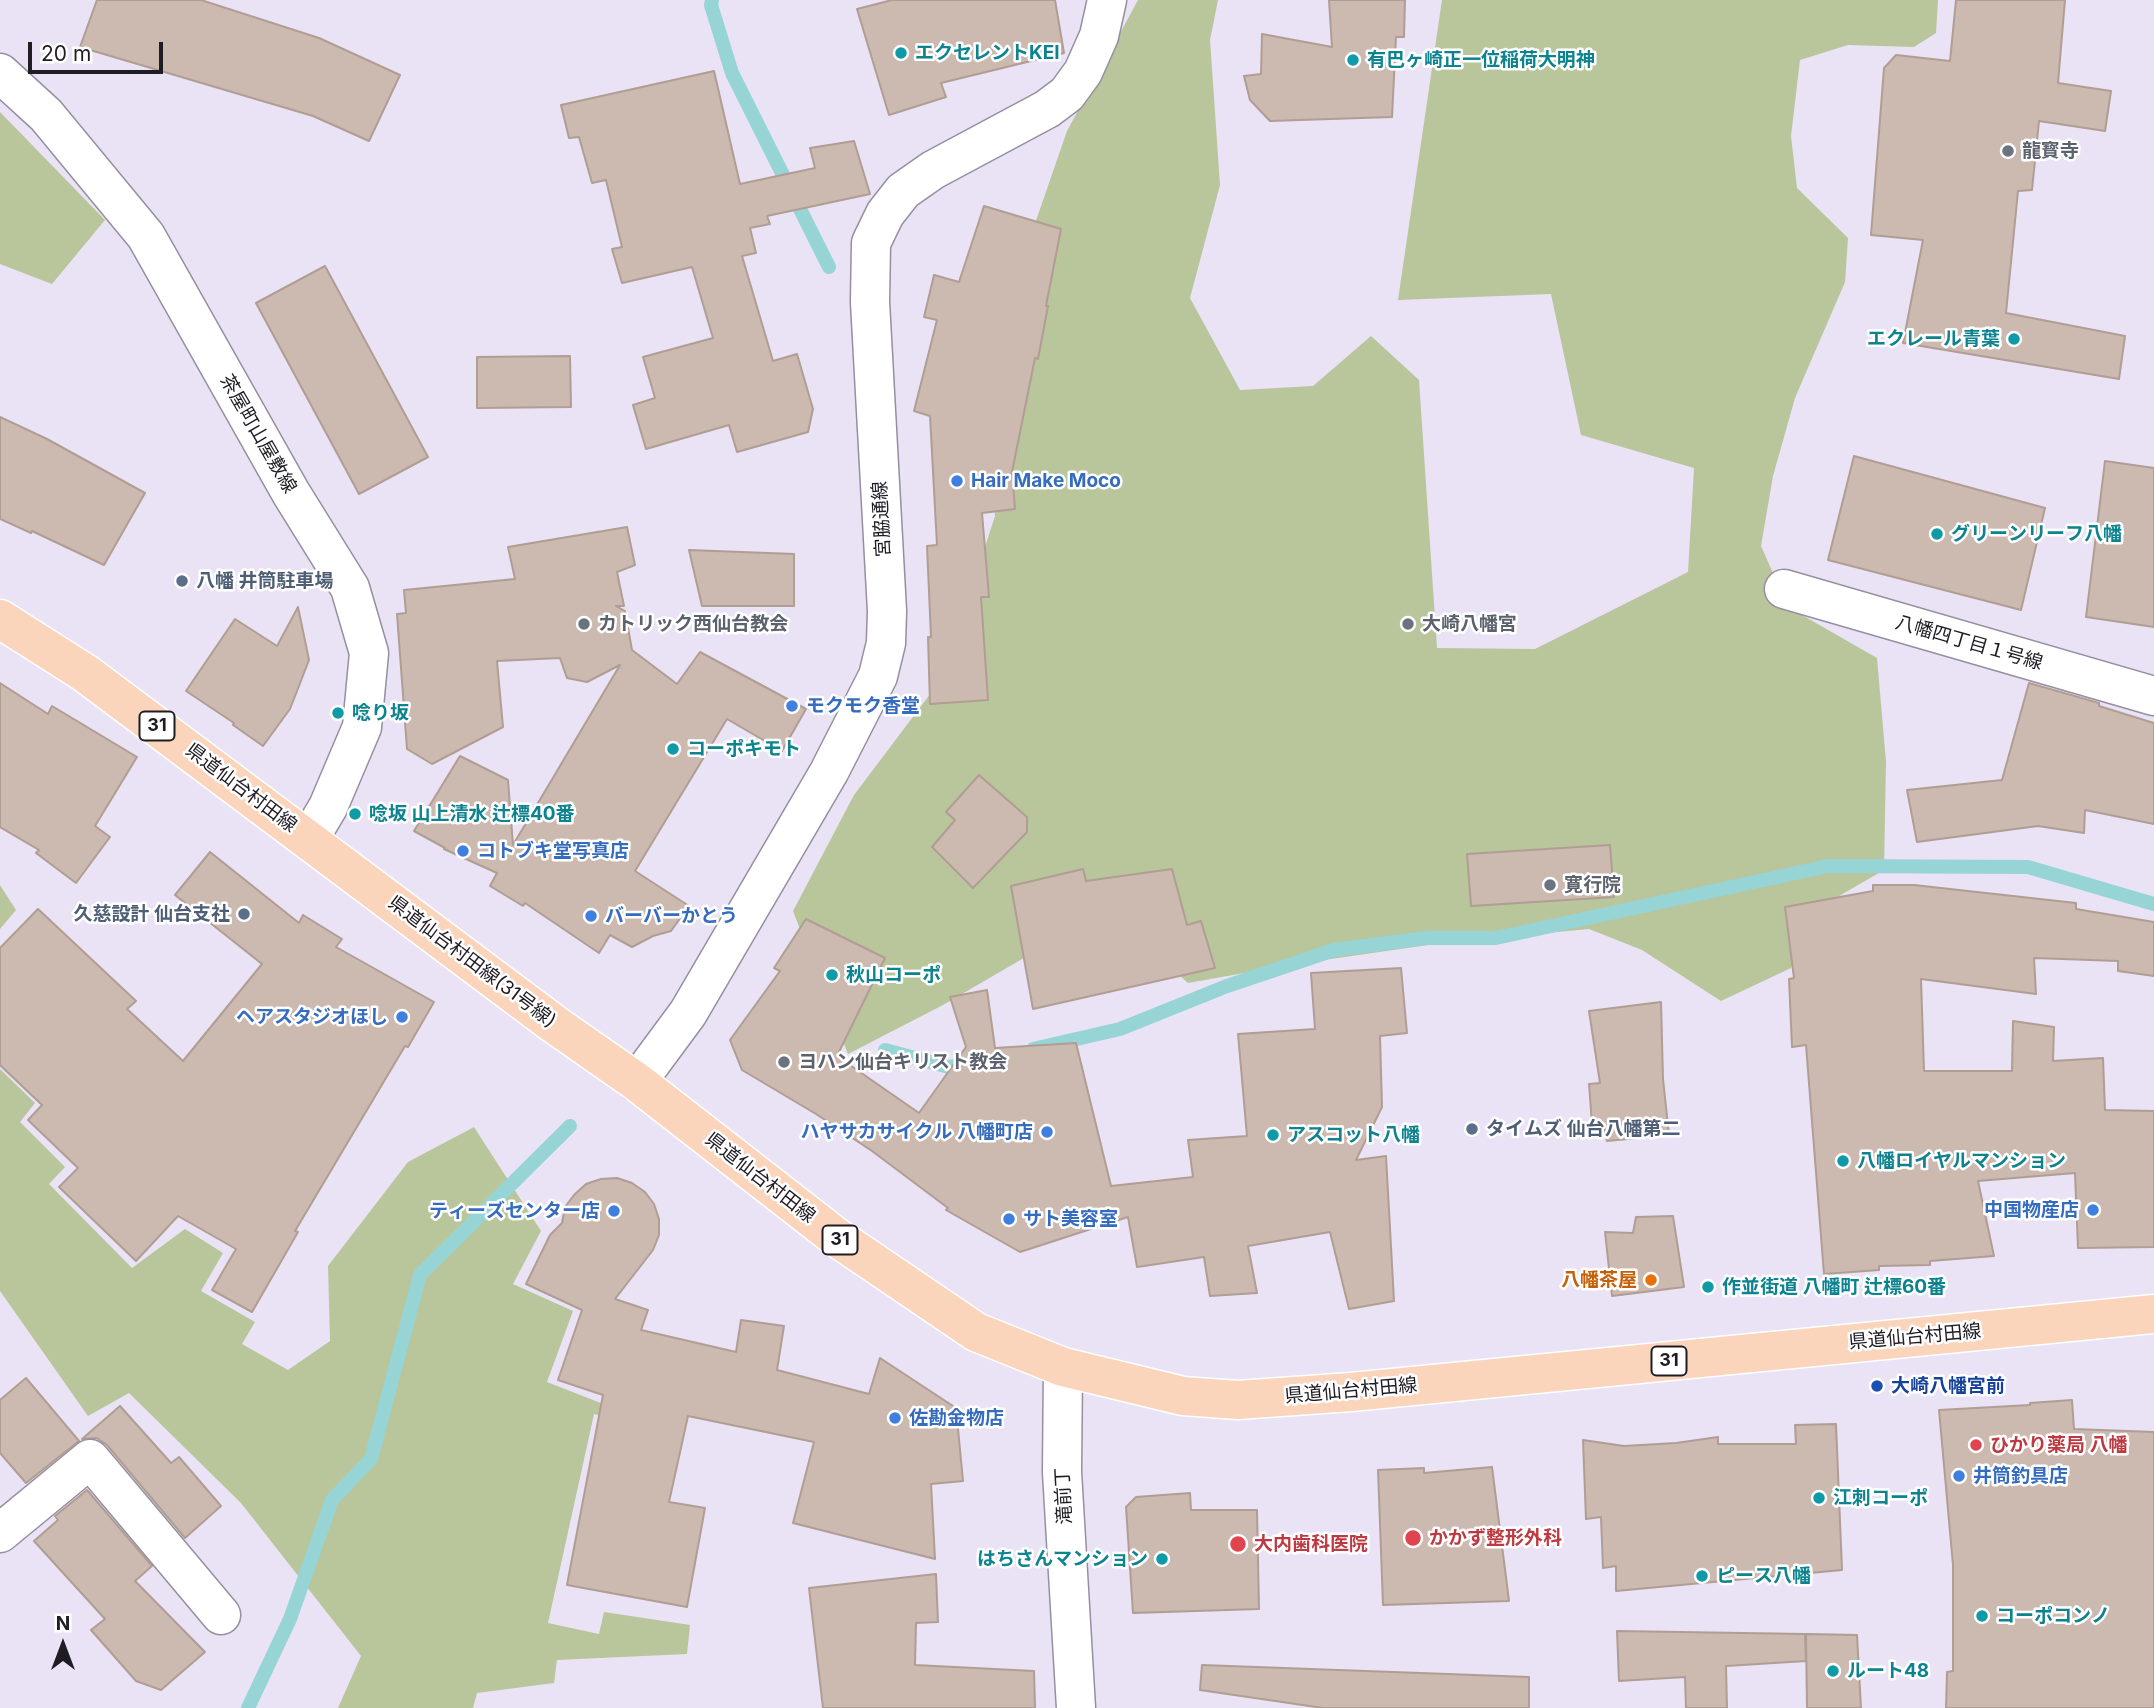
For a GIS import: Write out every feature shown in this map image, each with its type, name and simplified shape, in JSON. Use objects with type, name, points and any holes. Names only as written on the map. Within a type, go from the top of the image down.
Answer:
[{"type":"main road","name":"県道仙台村田線","points":[[0,619],[85,673],[309,839]]},
{"type":"main road","name":"県道仙台村田線(31号線)","points":[[309,839],[554,1024],[637,1082]]},
{"type":"main road","name":"県道仙台村田線","points":[[637,1082],[836,1237],[965,1324],[1000,1343],[1063,1367],[1183,1396],[1238,1400],[1351,1392],[2154,1314]]},
{"type":"street","name":"宮脇通線","points":[[637,1082],[688,1013],[829,772],[878,676],[886,643],[887,611],[870,302],[871,243],[885,214],[903,191],[933,170],[1047,110],[1067,94],[1083,72],[1099,36],[1107,0]]},
{"type":"street","name":"茶屋町山屋敷線","points":[[0,73],[46,116],[146,236],[291,493],[350,588],[369,653],[362,727],[328,807],[309,839]]},
{"type":"street","name":"八幡四丁目１号線","points":[[1784,589],[2154,696]]},
{"type":"street","name":"滝前丁","points":[[1063,1367],[1062,1472],[1076,1708]]},
{"type":"street","points":[[0,1533],[90,1459],[221,1615]]},
{"type":"green space","name":"大崎八幡宮","points":[[1138,0],[1218,0],[1210,40],[1220,185],[1190,298],[1240,390],[1313,386],[1371,336],[1419,380],[1437,648],[1535,649],[1688,572],[1694,468],[1581,435],[1551,294],[1398,300],[1442,0],[1938,0],[1936,33],[1914,47],[1848,45],[1800,60],[1791,136],[1797,188],[1848,238],[1845,282],[1795,398],[1773,476],[1761,546],[1788,607],[1877,658],[1886,762],[1884,870],[1808,914],[1791,968],[1721,1001],[1642,950],[1589,929],[1442,943],[1188,983],[1132,933],[1029,955],[943,1005],[848,1054],[793,911],[854,795],[943,677],[995,516],[985,368],[1067,131]]},
{"type":"green space","points":[[0,112],[105,220],[52,284],[0,264]]},
{"type":"green space","points":[[0,885],[16,910],[0,929]]},
{"type":"green space","points":[[0,1069],[35,1103],[20,1122],[65,1167],[49,1184],[132,1268],[185,1229],[223,1253],[201,1291],[255,1322],[242,1344],[288,1370],[330,1341],[328,1266],[408,1162],[474,1127],[541,1231],[513,1284],[573,1311],[547,1382],[616,1409],[615,1419],[594,1414],[548,1623],[599,1634],[604,1612],[690,1625],[687,1654],[557,1660],[554,1683],[477,1693],[473,1708],[338,1708],[361,1656],[241,1503],[129,1393],[88,1416],[0,1291]]},
{"type":"building","points":[[97,0],[201,0],[319,38],[400,75],[369,141],[313,116],[80,47]]},
{"type":"building","points":[[892,0],[1055,0],[1064,53],[941,83],[946,97],[889,115],[857,9]]},
{"type":"building","name":"有巴ヶ崎正一位稲荷大明神","points":[[1329,0],[1405,0],[1404,37],[1396,37],[1392,117],[1270,121],[1250,100],[1244,76],[1261,74],[1262,34],[1332,47]]},
{"type":"building","points":[[1956,0],[2065,0],[2058,83],[2111,91],[2105,131],[2039,121],[2032,190],[2018,191],[2006,313],[2125,336],[2119,379],[1903,343],[1923,240],[1871,235],[1884,68],[1896,55],[1950,61]]},
{"type":"building","points":[[714,71],[740,184],[815,168],[810,148],[854,141],[870,194],[767,216],[770,224],[750,228],[756,253],[742,256],[773,361],[797,354],[813,409],[808,432],[737,452],[729,425],[646,449],[633,405],[655,398],[643,357],[713,338],[692,267],[622,283],[612,249],[622,247],[606,180],[592,183],[579,137],[569,138],[561,105]]},
{"type":"building","points":[[984,206],[1061,229],[1038,359],[1035,358],[1012,472],[1015,509],[982,513],[989,597],[981,597],[988,700],[930,704],[928,637],[931,637],[927,546],[937,545],[930,416],[914,411],[937,320],[924,317],[934,275],[959,282]]},
{"type":"building","points":[[325,266],[428,457],[359,494],[256,303]]},
{"type":"building","points":[[570,356],[571,407],[477,408],[477,357]]},
{"type":"building","points":[[0,417],[47,439],[145,493],[104,565],[0,519]]},
{"type":"building","name":"グリーンリーフ八幡","points":[[1854,456],[2045,508],[2021,610],[1828,560]]},
{"type":"building","points":[[2105,461],[2154,468],[2154,627],[2086,617]]},
{"type":"building","points":[[627,527],[635,565],[617,572],[624,606],[616,606],[625,611],[632,650],[677,684],[700,652],[806,709],[782,751],[727,719],[635,871],[689,906],[671,931],[653,936],[632,947],[610,935],[599,953],[525,903],[523,906],[490,886],[497,873],[444,849],[414,831],[460,756],[508,780],[513,845],[620,665],[587,682],[567,678],[560,658],[497,661],[503,727],[432,764],[407,749],[397,614],[406,613],[404,590],[515,579],[508,547]]},
{"type":"building","points":[[689,550],[794,554],[794,606],[702,606]]},
{"type":"building","points":[[298,607],[309,660],[290,709],[263,746],[186,691],[235,619],[277,646]]},
{"type":"building","points":[[0,683],[48,714],[52,706],[137,757],[95,826],[110,837],[76,883],[36,853],[39,850],[0,827]]},
{"type":"building","points":[[2029,683],[2099,703],[2099,706],[2154,723],[2154,824],[2085,810],[2084,833],[2038,826],[1917,842],[1907,790],[2002,780]]},
{"type":"building","points":[[979,775],[1027,817],[1027,832],[973,888],[932,847],[955,820],[946,812]]},
{"type":"building","points":[[1610,845],[1614,897],[1471,906],[1467,854]]},
{"type":"building","points":[[210,852],[299,923],[303,915],[342,939],[336,947],[434,1002],[295,1231],[298,1232],[252,1312],[212,1290],[236,1249],[178,1216],[136,1261],[59,1187],[78,1168],[28,1120],[42,1105],[0,1065],[0,948],[38,909],[136,1001],[127,1009],[183,1061],[262,964],[175,895]]},
{"type":"building","points":[[1083,869],[1086,881],[1172,869],[1187,925],[1201,921],[1215,968],[1033,1009],[1011,886]]},
{"type":"building","points":[[1873,885],[1914,885],[2076,903],[2076,909],[2154,922],[2154,976],[2118,971],[2118,961],[2034,958],[2036,994],[1921,979],[1924,1071],[2012,1071],[2013,1021],[2054,1027],[2053,1061],[2103,1058],[2105,1110],[2154,1111],[2154,1247],[2078,1248],[2075,1173],[1978,1181],[1994,1256],[1930,1261],[1930,1265],[1879,1266],[1879,1270],[1824,1274],[1806,1045],[1792,1047],[1789,979],[1794,978],[1785,907],[1873,891]]},
{"type":"building","points":[[806,919],[885,958],[837,1056],[919,1113],[966,1047],[950,997],[987,990],[995,1048],[1076,1043],[1111,1186],[1193,1177],[1188,1140],[1247,1136],[1238,1034],[1315,1029],[1311,973],[1401,968],[1407,1033],[1380,1036],[1382,1107],[1356,1160],[1386,1156],[1394,1301],[1349,1309],[1330,1232],[1248,1246],[1257,1293],[1210,1296],[1204,1257],[1137,1267],[1128,1217],[1020,1252],[946,1210],[948,1208],[872,1151],[742,1070],[730,1040],[780,971],[774,968]]},
{"type":"building","points":[[1661,1002],[1663,1079],[1669,1135],[1607,1141],[1603,1123],[1592,1124],[1589,1084],[1600,1083],[1589,1011]]},
{"type":"building","points":[[617,1178],[632,1183],[645,1192],[654,1204],[659,1219],[659,1235],[653,1250],[615,1299],[648,1310],[641,1330],[736,1352],[741,1320],[784,1326],[777,1370],[869,1394],[880,1358],[956,1408],[963,1481],[931,1484],[935,1559],[793,1523],[814,1442],[688,1416],[669,1502],[705,1508],[687,1607],[567,1585],[603,1395],[558,1380],[582,1310],[526,1284],[550,1235],[562,1223],[565,1207],[574,1195],[586,1184]]},
{"type":"building","points":[[1673,1216],[1684,1287],[1612,1296],[1605,1232],[1633,1233],[1636,1217]]},
{"type":"building","points":[[26,1378],[79,1441],[26,1483],[0,1453],[0,1400]]},
{"type":"building","points":[[2072,1400],[2074,1429],[2154,1432],[2154,1708],[1946,1708],[1947,1672],[1953,1671],[1953,1565],[1939,1410]]},
{"type":"building","points":[[120,1406],[171,1463],[179,1457],[221,1506],[185,1538],[107,1445],[97,1438],[82,1439]]},
{"type":"building","points":[[1836,1424],[1842,1570],[1616,1591],[1616,1566],[1603,1568],[1601,1517],[1586,1519],[1583,1440],[1624,1446],[1718,1437],[1718,1444],[1796,1444],[1795,1425]]},
{"type":"building","points":[[1492,1467],[1509,1601],[1383,1605],[1378,1470],[1424,1468],[1424,1473]]},
{"type":"building","points":[[87,1490],[152,1566],[135,1581],[205,1652],[161,1690],[136,1681],[91,1630],[105,1619],[34,1541],[58,1520],[55,1516]]},
{"type":"building","points":[[1190,1493],[1191,1510],[1257,1510],[1259,1609],[1133,1613],[1126,1507],[1136,1497]]},
{"type":"building","points":[[936,1574],[938,1622],[916,1623],[915,1665],[1034,1671],[1035,1708],[823,1708],[809,1588]]},
{"type":"building","points":[[1617,1631],[1805,1634],[1806,1661],[1726,1666],[1727,1708],[1686,1708],[1685,1677],[1619,1681]]},
{"type":"building","name":"ルート48","points":[[1806,1634],[1857,1635],[1861,1708],[1807,1708]]},
{"type":"building","points":[[1202,1665],[1529,1677],[1529,1708],[1323,1708],[1200,1690]]},
{"type":"waterway","points":[[712,0],[711,5],[732,73],[829,267]]},
{"type":"waterway","points":[[1033,1049],[1120,1029],[1227,986],[1334,950],[1426,938],[1496,938],[1828,866],[2028,867],[2154,904]]},
{"type":"waterway","points":[[885,1050],[949,1067],[969,1063]]},
{"type":"waterway","points":[[248,1708],[290,1619],[332,1500],[371,1459],[420,1275],[570,1126]]},
{"type":"place","name":"エクセレントKEI","points":[[901,53]]},
{"type":"place","name":"有巴ヶ崎正一位稲荷大明神","points":[[1353,60]]},
{"type":"place","name":"龍寳寺","points":[[2008,151]]},
{"type":"place","name":"エクレール青葉","points":[[2014,339]]},
{"type":"place","name":"Hair Make Moco","points":[[957,481]]},
{"type":"place","name":"グリーンリーフ八幡","points":[[1937,534]]},
{"type":"place","name":"八幡 井筒駐車場","points":[[182,581]]},
{"type":"place","name":"カトリック西仙台教会","points":[[584,624]]},
{"type":"place","name":"大崎八幡宮","points":[[1408,624]]},
{"type":"place","name":"モクモク香堂","points":[[792,706]]},
{"type":"place","name":"唸り坂","points":[[338,713]]},
{"type":"place","name":"コーポキモト","points":[[673,749]]},
{"type":"place","name":"唸坂 山上清水 辻標40番","points":[[355,814]]},
{"type":"place","name":"コトブキ堂写真店","points":[[463,851]]},
{"type":"place","name":"寛行院","points":[[1550,885]]},
{"type":"place","name":"久慈設計 仙台支社","points":[[244,914]]},
{"type":"place","name":"バーバーかとう","points":[[591,916]]},
{"type":"place","name":"秋山コーポ","points":[[832,975]]},
{"type":"place","name":"ヘアスタジオほし","points":[[402,1017]]},
{"type":"place","name":"ヨハン仙台キリスト教会","points":[[784,1062]]},
{"type":"place","name":"タイムズ 仙台八幡第二","points":[[1472,1129]]},
{"type":"place","name":"ハヤサカサイクル 八幡町店","points":[[1047,1132]]},
{"type":"place","name":"アスコット八幡","points":[[1273,1135]]},
{"type":"place","name":"八幡ロイヤルマンション","points":[[1843,1161]]},
{"type":"place","name":"中国物産店","points":[[2093,1210]]},
{"type":"place","name":"ティーズセンター店","points":[[614,1211]]},
{"type":"place","name":"サト美容室","points":[[1009,1219]]},
{"type":"place","name":"八幡茶屋","points":[[1651,1280]]},
{"type":"place","name":"作並街道 八幡町 辻標60番","points":[[1708,1287]]},
{"type":"place","name":"大崎八幡宮前","points":[[1877,1386]]},
{"type":"place","name":"佐勘金物店","points":[[895,1418]]},
{"type":"place","name":"ひかり薬局 八幡","points":[[1976,1445]]},
{"type":"place","name":"井筒釣具店","points":[[1959,1476]]},
{"type":"place","name":"江刺コーポ","points":[[1819,1498]]},
{"type":"place","name":"かかず整形外科","points":[[1413,1538]]},
{"type":"place","name":"大内歯科医院","points":[[1238,1544]]},
{"type":"place","name":"はちさんマンション","points":[[1162,1559]]},
{"type":"place","name":"ピース八幡","points":[[1702,1576]]},
{"type":"place","name":"コーポコンノ","points":[[1982,1616]]},
{"type":"place","name":"ルート48","points":[[1833,1671]]}]
